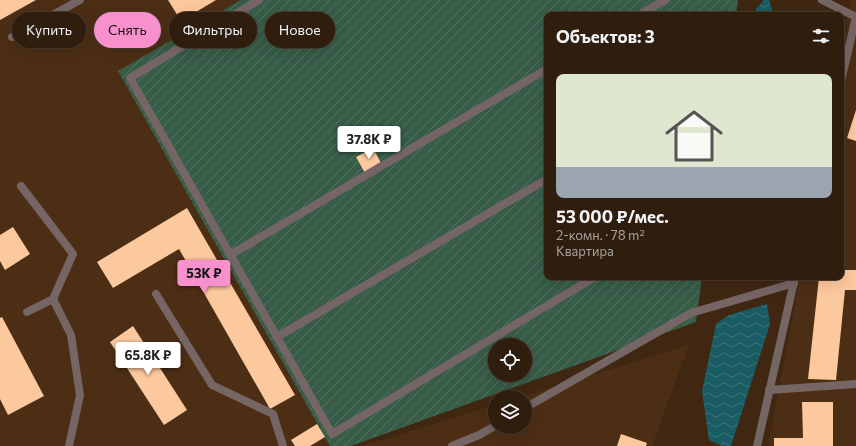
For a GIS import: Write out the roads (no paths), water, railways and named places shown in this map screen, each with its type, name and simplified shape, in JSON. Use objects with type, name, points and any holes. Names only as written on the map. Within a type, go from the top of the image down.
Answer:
[{"type":"lane","points":[[58,12],[80,0]]},
{"type":"lane","points":[[259,0],[130,78],[332,434],[590,280]]},
{"type":"lane","points":[[644,12],[664,0]]},
{"type":"lane","points":[[822,0],[856,17],[844,68]]},
{"type":"lane","points":[[230,255],[544,71]]},
{"type":"lane","points":[[277,337],[544,181]]},
{"type":"lane","points":[[21,186],[73,254],[53,299],[27,312]]},
{"type":"lane","points":[[756,446],[794,280]]},
{"type":"lane","points":[[532,404],[691,313],[794,280]]},
{"type":"lane","points":[[156,294],[212,385],[273,414],[283,446]]},
{"type":"lane","points":[[53,299],[71,335],[80,395],[69,446]]},
{"type":"lane","points":[[769,390],[856,384]]},
{"type":"lane","points":[[452,446],[488,430]]},
{"type":"water","points":[[764,0],[769,0],[773,12],[756,12],[756,9]]},
{"type":"water","points":[[767,304],[770,324],[731,446],[722,446],[709,440],[702,391],[716,324],[729,315]]}]
